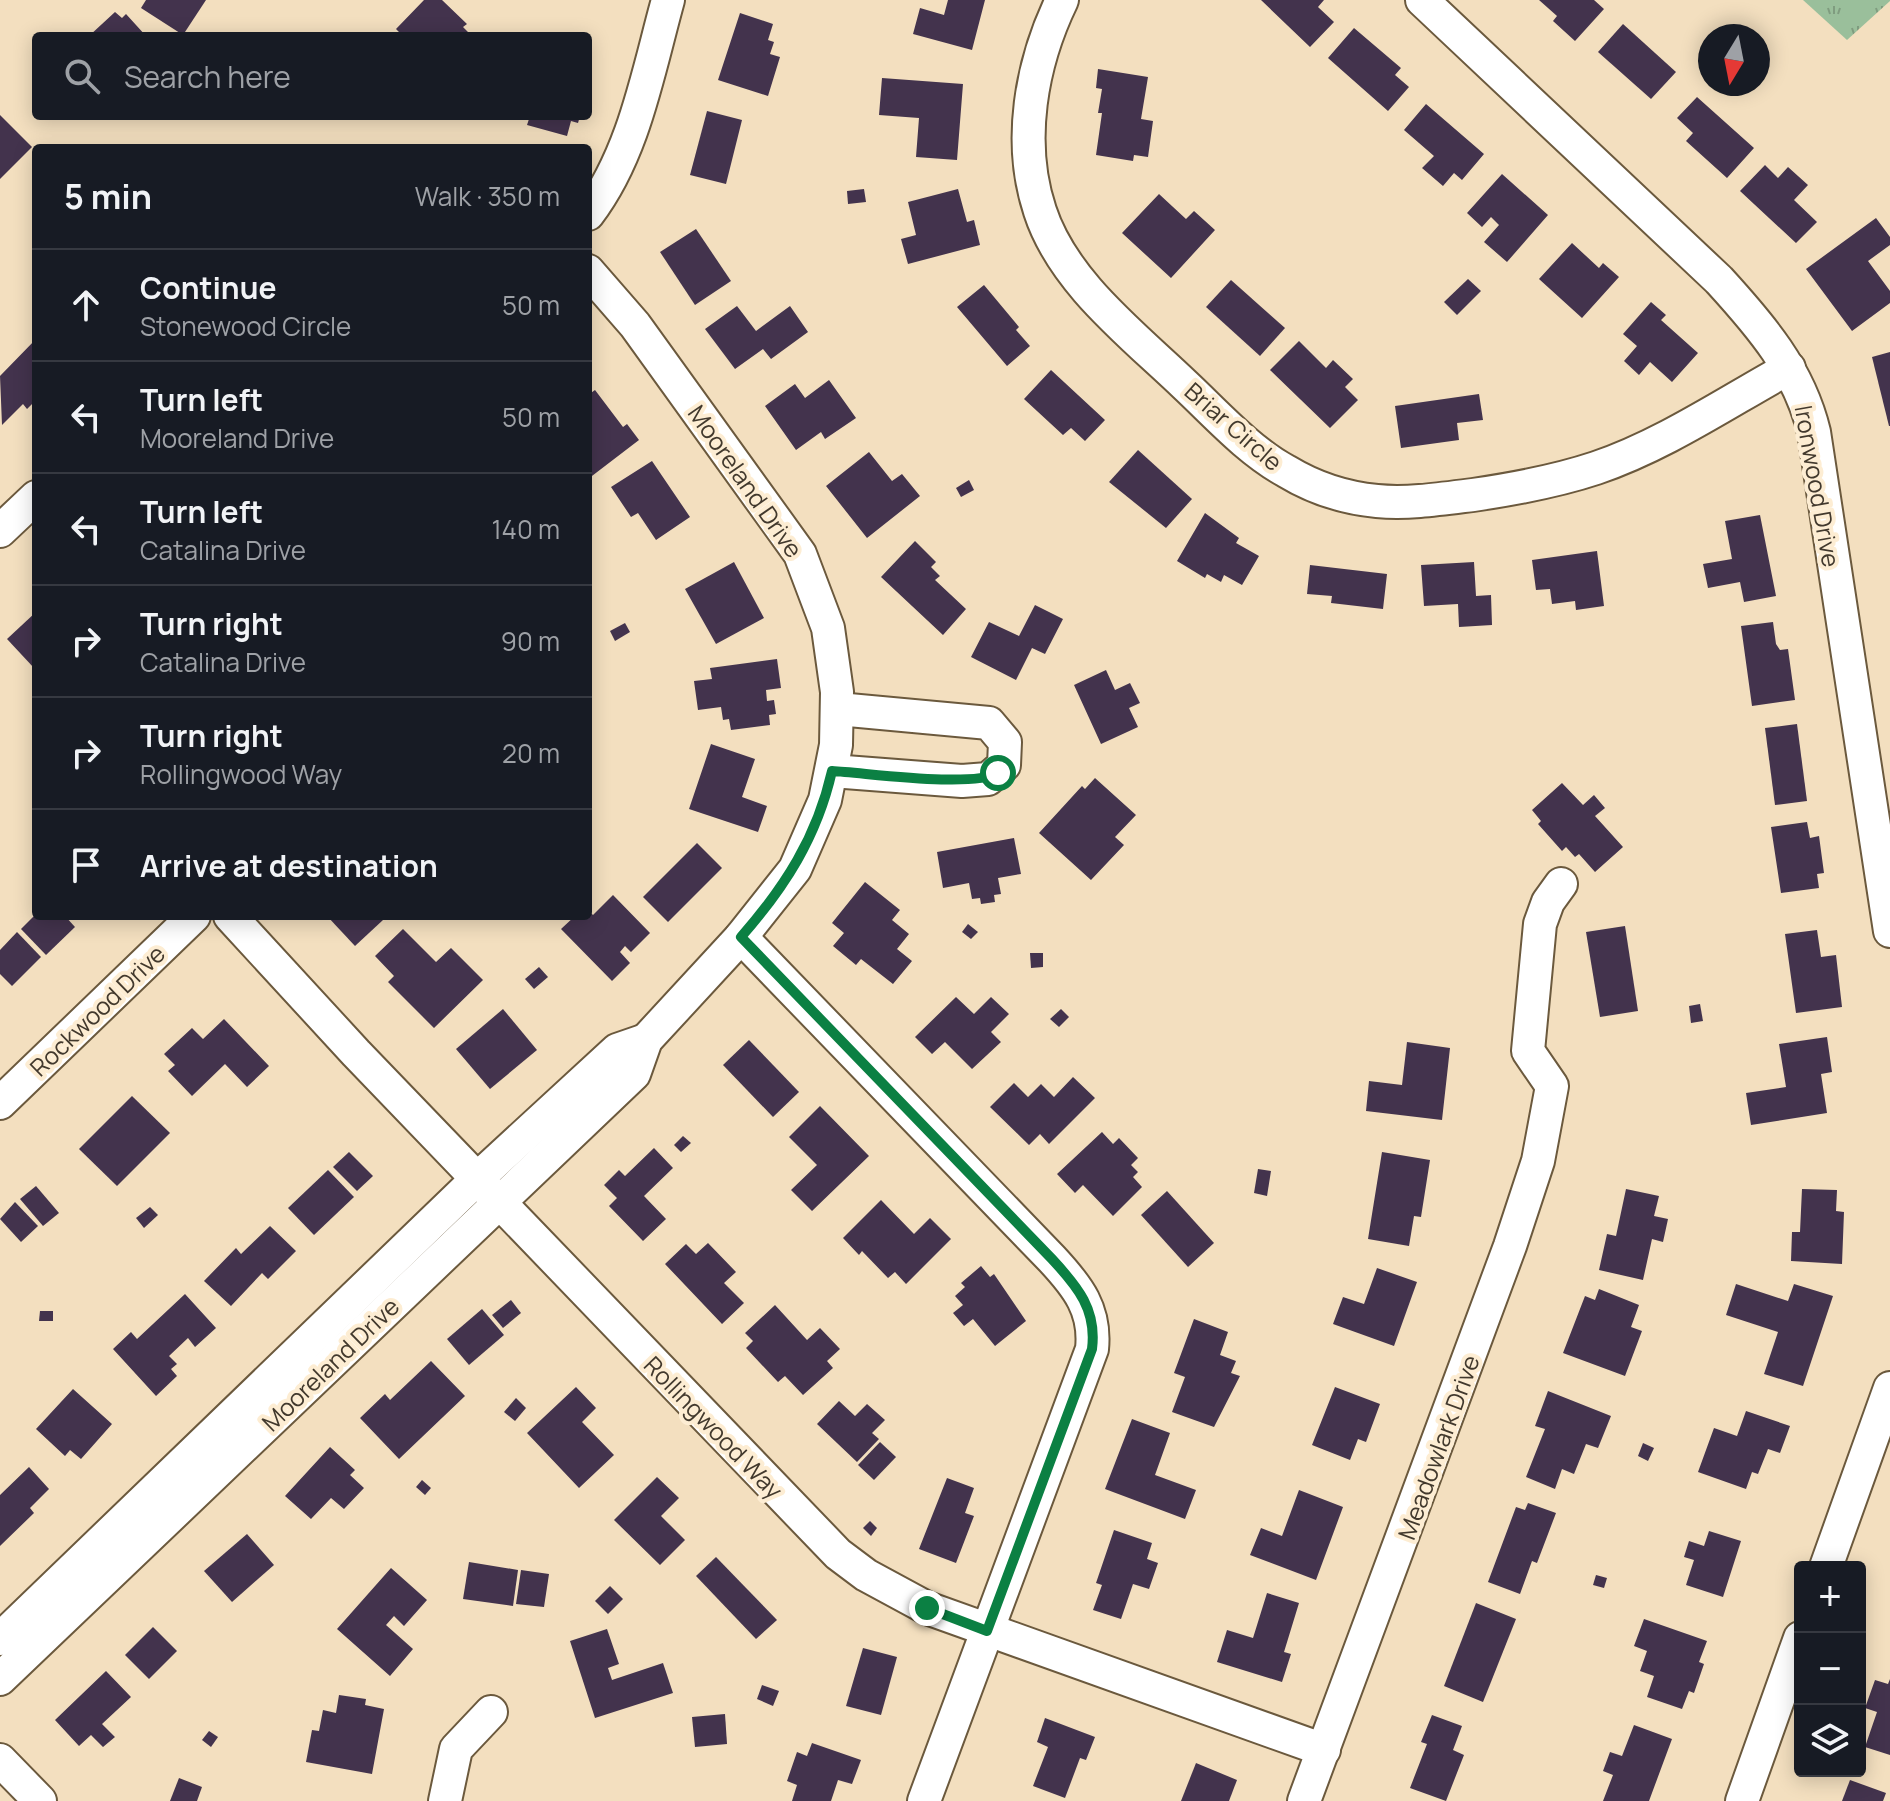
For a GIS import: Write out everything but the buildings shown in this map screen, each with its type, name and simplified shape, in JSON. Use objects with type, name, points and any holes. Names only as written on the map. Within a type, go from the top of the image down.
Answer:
[{"type":"street","points":[[592,208],[616,169],[640,101],[668,0]]},
{"type":"street","name":"Briar Circle","points":[[1062,0],[1048,27],[1032,88],[1030,119],[1032,182],[1053,242],[1092,294],[1227,425],[1284,471],[1346,497],[1414,501],[1487,493],[1562,478],[1632,452],[1789,368]]},
{"type":"street","name":"Ironwood Drive","points":[[1422,0],[1710,271],[1755,319],[1789,368],[1807,406],[1814,432],[1890,931]]},
{"type":"street","name":"Mooreland Drive","points":[[0,1679],[634,1074],[646,1040],[741,937],[795,869],[816,824],[832,771],[838,709],[828,628],[800,554],[635,325],[592,276]]},
{"type":"street","points":[[0,531],[32,501]]},
{"type":"street","points":[[832,771],[962,781],[988,779],[1004,765],[1005,742],[989,723],[838,709]]},
{"type":"street","name":"Meadowlark Drive","points":[[1304,1801],[1510,1246],[1538,1161],[1552,1086],[1528,1051],[1540,924],[1548,902],[1561,884]]},
{"type":"street","name":"Rockwood Drive","points":[[0,1103],[190,920]]},
{"type":"street","name":"Rollingwood Way","points":[[234,920],[356,1053],[838,1554],[896,1592],[987,1631],[1324,1750]]},
{"type":"street","points":[[741,937],[1052,1259],[1082,1294],[1091,1312],[1092,1349],[924,1801]]},
{"type":"street","name":"Mooreland Drive","points":[[0,1639],[478,1178],[617,1050],[646,1040]]},
{"type":"street","points":[[1828,1561],[1890,1388]]},
{"type":"street","points":[[1742,1801],[1794,1655]]},
{"type":"street","points":[[445,1801],[456,1749],[491,1712]]},
{"type":"street","points":[[0,1760],[40,1801]]},
{"type":"green space","points":[[1803,0],[1890,0],[1890,1],[1847,40]]},
{"type":"route","points":[[927,1608],[987,1631],[1092,1349],[1094,1330],[1091,1312],[1069,1277],[741,937],[774,900],[795,869],[812,836],[832,771],[962,781],[988,779],[998,773]]}]
